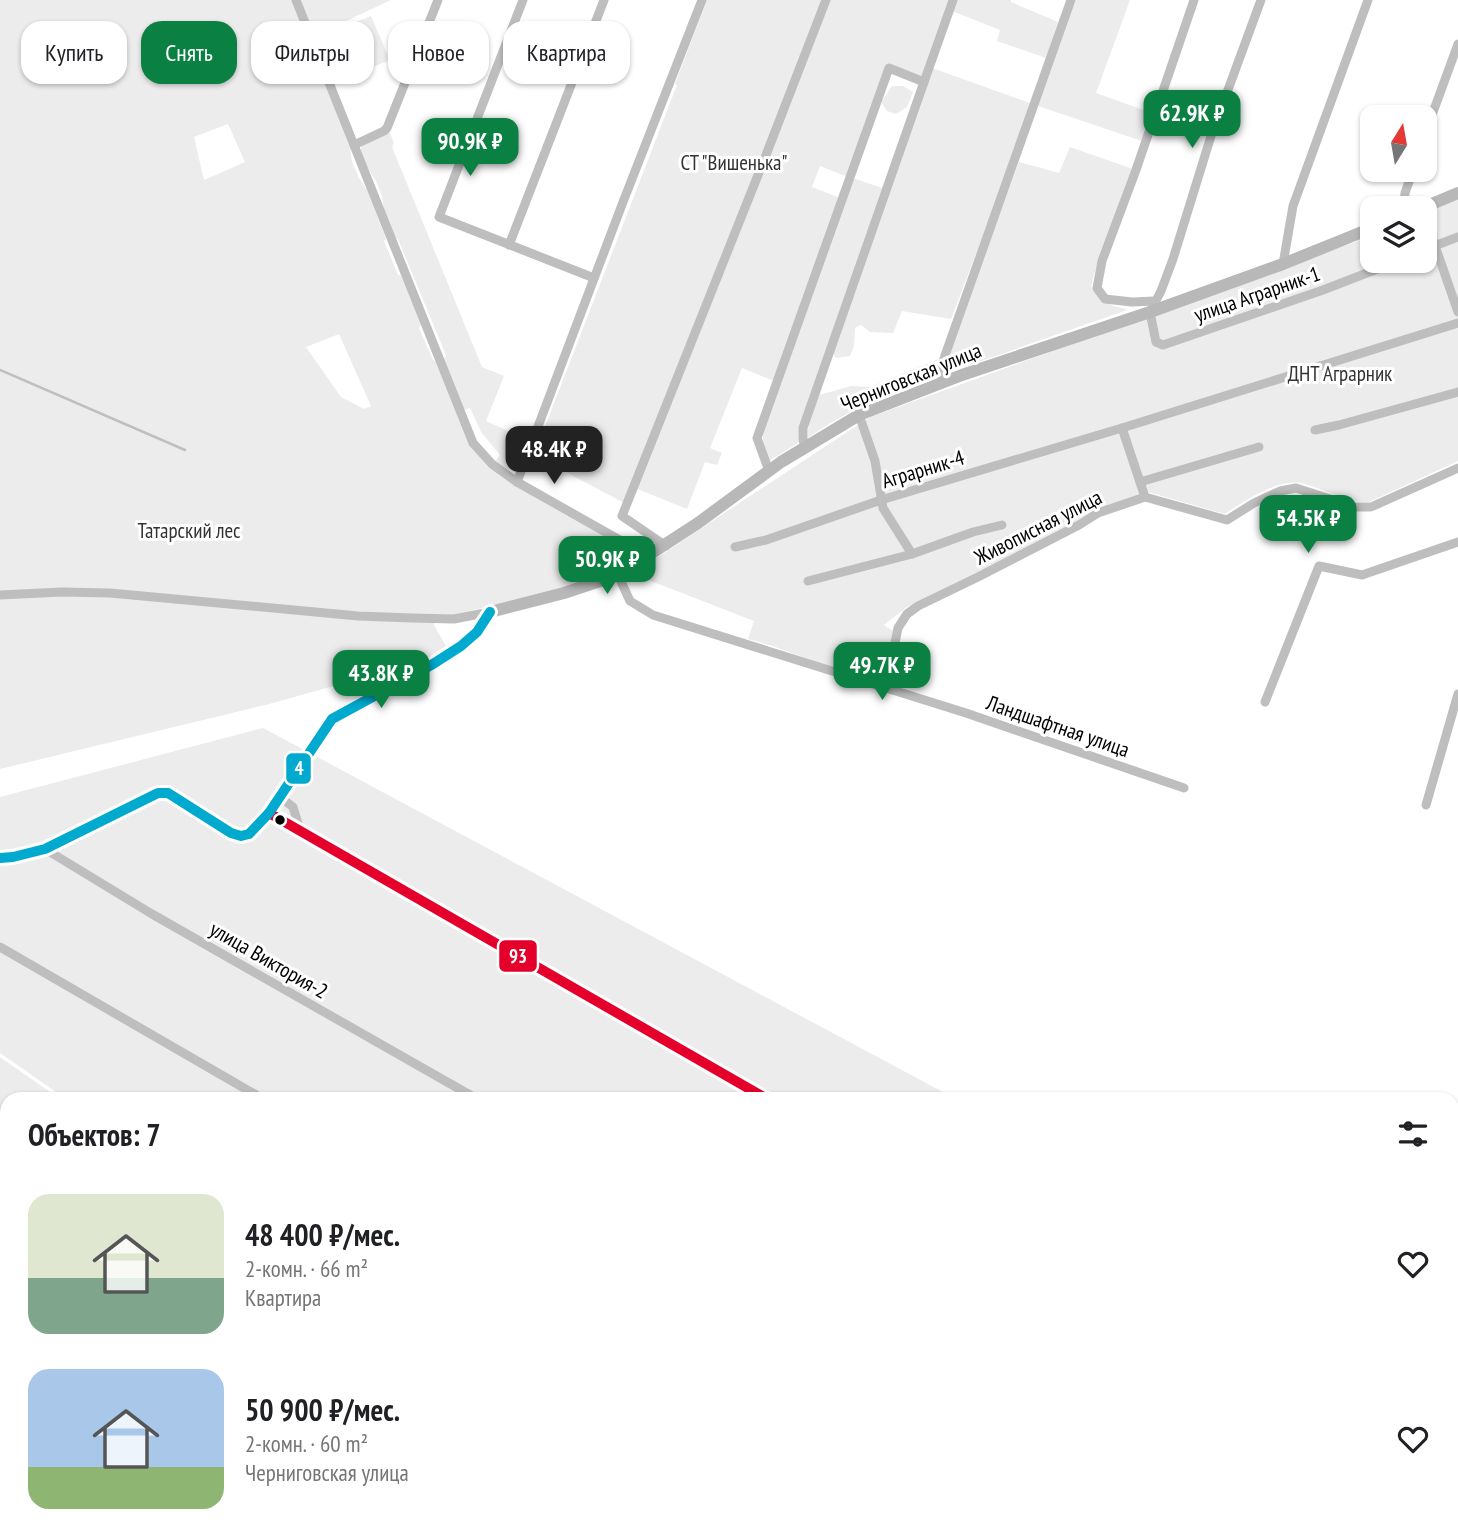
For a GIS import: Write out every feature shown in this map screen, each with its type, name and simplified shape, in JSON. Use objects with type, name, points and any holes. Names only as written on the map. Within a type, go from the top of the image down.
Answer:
[{"type":"street","points":[[296,0],[474,443],[492,464],[517,482],[648,556]]},
{"type":"street","points":[[354,145],[387,128],[438,0]]},
{"type":"street","points":[[523,0],[439,217],[594,278]]},
{"type":"street","points":[[509,245],[604,0]]},
{"type":"street","points":[[517,482],[702,0]]},
{"type":"street","points":[[666,545],[622,516],[826,0]]},
{"type":"street","points":[[805,447],[803,428],[953,0]]},
{"type":"street","points":[[942,383],[942,363],[1071,0]]},
{"type":"street","points":[[1194,0],[1102,261],[1097,288],[1105,299],[1153,307],[1173,259],[1211,136],[1261,0]]},
{"type":"street","points":[[1283,264],[1293,206],[1368,0]]},
{"type":"street","points":[[1436,105],[1458,44]]},
{"type":"street","points":[[769,471],[757,438],[889,68],[924,82]]},
{"type":"street","points":[[1437,202],[1458,193]]},
{"type":"street","name":"Черниговская улица","points":[[491,612],[564,593],[618,575],[666,545],[805,447],[859,415],[1153,307],[1283,264],[1360,233]]},
{"type":"street","points":[[1437,246],[1458,237]]},
{"type":"street","points":[[1437,249],[1458,312]]},
{"type":"street","name":"улица Аграрник-1","points":[[1153,307],[1156,342],[1163,345],[1367,273]]},
{"type":"street","name":"Аграрник-4","points":[[735,547],[766,540],[881,500],[1458,323]]},
{"type":"street","points":[[1315,430],[1458,391]]},
{"type":"street","points":[[859,415],[875,461],[883,508],[912,554]]},
{"type":"street","points":[[1122,428],[1145,497],[1227,520],[1262,499],[1296,488],[1355,507],[1371,507],[1458,468]]},
{"type":"street","points":[[1140,482],[1259,447]]},
{"type":"street","name":"Живописная улица","points":[[881,687],[898,628],[907,614],[918,606],[1057,537],[1098,513],[1145,497]]},
{"type":"street","points":[[808,581],[912,554],[973,532],[1002,525]]},
{"type":"street","points":[[1265,702],[1319,566],[1362,575],[1458,542]]},
{"type":"street","name":"Ландшафтная улица","points":[[618,575],[630,601],[653,615],[966,713],[1184,788]]},
{"type":"street","points":[[0,595],[110,593],[358,616],[412,618],[454,619],[491,612]]},
{"type":"street","points":[[0,858],[45,849],[158,793],[168,793],[231,833],[249,835],[269,813],[332,719],[452,652],[477,632],[491,612]]},
{"type":"street","points":[[1426,805],[1458,694]]},
{"type":"street","points":[[280,797],[293,807],[300,830]]},
{"type":"street","points":[[269,813],[755,1092]]},
{"type":"street","name":"улица Виктория-2","points":[[45,849],[152,914],[465,1092]]},
{"type":"street","points":[[0,947],[251,1092]]},
{"type":"green space","name":"Татарский лес","points":[[0,0],[391,0],[346,21],[251,21],[251,84],[325,84],[350,148],[352,162],[368,192],[386,239],[384,241],[398,275],[402,276],[421,324],[419,328],[433,360],[437,362],[465,436],[489,466],[501,476],[632,552],[634,556],[626,565],[561,589],[453,615],[434,615],[434,625],[446,646],[427,660],[269,704],[0,769]],"holes":[[[228,124],[245,162],[204,180],[194,137]],[[339,334],[371,406],[364,409],[341,397],[306,347]]]},
{"type":"green space","name":"СТ \"Вишенька\"","points":[[707,0],[948,0],[921,77],[889,66],[848,177],[820,166],[812,187],[840,198],[774,381],[742,368],[710,448],[722,453],[717,465],[705,462],[687,509],[630,486],[624,503],[534,455],[677,85],[675,84]]},
{"type":"green space","points":[[956,0],[1011,0],[1058,22],[1046,58],[997,41],[1000,30],[952,11]]},
{"type":"green space","points":[[1076,0],[1130,0],[1096,93],[1152,113],[1142,141],[1038,106]]},
{"type":"green space","name":"Татарский лес","points":[[371,16],[373,21],[358,21]]},
{"type":"green space","name":"Татарский лес","points":[[374,23],[388,55],[388,61],[374,67]]},
{"type":"green space","points":[[932,68],[1030,103],[951,319],[902,311],[893,333],[870,332],[861,325],[855,328],[854,346],[850,356],[836,358],[833,354]]},
{"type":"green space","points":[[892,86],[903,86],[913,92],[907,107],[896,114],[887,111],[881,102]]},
{"type":"green space","points":[[389,131],[394,143],[392,147],[482,367],[504,376],[486,421],[517,435],[526,445],[520,463],[512,470],[504,469],[496,460],[500,455],[481,432],[470,408],[464,410],[444,359],[445,353],[398,239],[393,237],[376,181],[360,151],[362,146]]},
{"type":"green space","points":[[1070,147],[1133,169],[1091,286],[1105,302],[1127,310],[947,373],[947,355],[1019,162],[1059,173]]},
{"type":"green space","points":[[853,178],[882,188],[799,428],[798,443],[769,461],[765,452],[764,424]]},
{"type":"green space","name":"ДНТ Аграрник","points":[[1458,199],[1458,461],[1369,502],[1343,498],[1309,485],[1291,483],[1261,492],[1225,514],[1148,492],[1087,516],[1008,560],[907,607],[884,625],[893,631],[889,650],[878,679],[868,681],[748,639],[754,621],[633,574],[870,417],[1360,240],[1360,273],[1437,273],[1437,208]]},
{"type":"green space","points":[[941,358],[935,376],[854,411],[808,438],[809,421],[819,395],[851,386],[870,387]]},
{"type":"green space","points":[[263,728],[943,1092],[56,1092],[0,1053],[0,797]]},
{"type":"green space","points":[[0,1057],[50,1092],[0,1092]]},
{"type":"waterway","points":[[0,370],[185,450]]},
{"type":"transit line","name":"4","points":[[0,858],[45,849],[158,793],[168,793],[231,833],[241,836],[249,834],[269,813],[332,719],[461,646],[477,632],[490,612]]},
{"type":"transit line","name":"93","points":[[269,813],[755,1092]]}]
